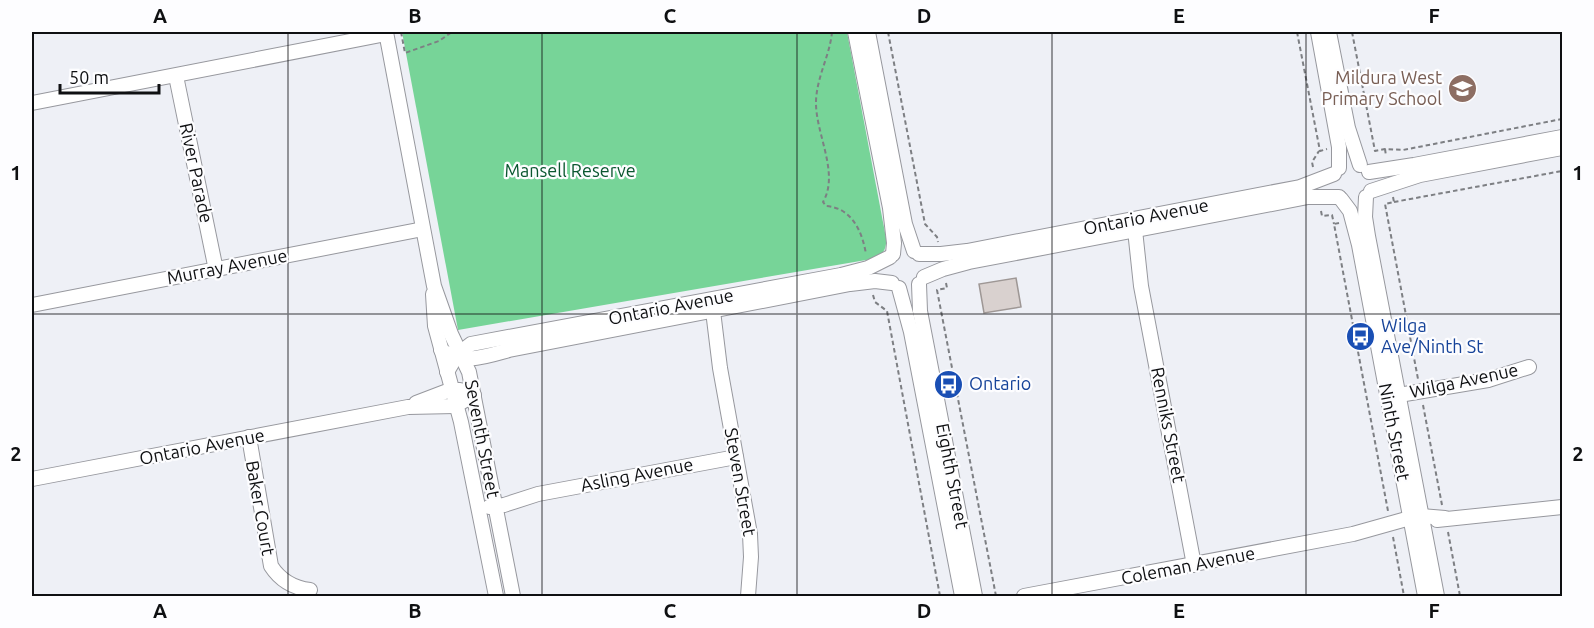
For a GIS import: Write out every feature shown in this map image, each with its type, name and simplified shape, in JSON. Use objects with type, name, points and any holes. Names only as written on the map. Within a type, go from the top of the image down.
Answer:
[{"type":"street","points":[[855,32],[890,208],[894,243],[886,274],[895,285],[909,289],[922,280],[925,264],[905,224],[867,32]]},
{"type":"street","points":[[1318,32],[1339,147],[1333,186],[1340,198],[1354,203],[1369,194],[1420,175],[1563,148]]},
{"type":"street","points":[[1329,32],[1348,128],[1365,168],[1372,178],[1369,194]]},
{"type":"street","points":[[32,103],[386,33]]},
{"type":"street","name":"Seventh Street","points":[[386,33],[434,286],[474,395],[513,597]]},
{"type":"street","name":"River Parade","points":[[176,76],[216,270]]},
{"type":"street","points":[[1337,171],[1349,163],[1365,168],[1414,165],[1563,137]]},
{"type":"street","name":"Ontario Avenue","points":[[917,252],[940,254],[967,251],[1300,187],[1337,171]]},
{"type":"street","name":"Ninth Street","points":[[1369,194],[1365,217],[1399,395],[1425,597]]},
{"type":"street","name":"Ontario Avenue","points":[[922,280],[943,269],[969,262],[1308,197],[1340,198]]},
{"type":"street","name":"Ninth Street","points":[[1340,198],[1352,219],[1417,521],[1437,597]]},
{"type":"street","name":"Murray Avenue","points":[[32,305],[423,229]]},
{"type":"street","name":"Renniks Street","points":[[1130,231],[1194,565]]},
{"type":"street","points":[[891,256],[903,249],[917,252]]},
{"type":"street","name":"Ontario Avenue","points":[[869,274],[891,256]]},
{"type":"street","name":"Ontario Avenue","points":[[460,356],[471,344],[708,308],[841,275],[869,274],[895,285]]},
{"type":"street","name":"Eighth Street","points":[[922,280],[920,311],[975,597]]},
{"type":"street","name":"Eighth Street","points":[[895,285],[911,332],[962,597]]},
{"type":"street","name":"Seventh Street","points":[[434,286],[433,310],[441,350],[457,405],[496,597]]},
{"type":"street","name":"Steven Street","points":[[708,308],[750,534],[748,597]]},
{"type":"street","points":[[441,350],[460,356],[447,372]]},
{"type":"street","name":"Wilga Avenue","points":[[1399,395],[1488,380],[1529,367]]},
{"type":"street","name":"Ontario Avenue","points":[[32,478],[408,406],[453,390]]},
{"type":"street","points":[[453,390],[474,395]]},
{"type":"street","name":"Ontario Avenue","points":[[408,406],[446,407],[457,405],[474,395]]},
{"type":"street","name":"Baker Court","points":[[249,437],[271,566],[276,573],[292,585],[310,590]]},
{"type":"street","name":"Asling Avenue","points":[[477,505],[488,499],[494,502],[736,457]]},
{"type":"street","name":"Coleman Avenue","points":[[1024,597],[1417,521],[1446,524],[1563,507]]},
{"type":"path","points":[[401,32],[405,53],[439,41],[452,32]]},
{"type":"path","points":[[832,32],[817,88],[816,102],[818,127],[829,171],[828,190],[823,202],[826,206],[838,207],[854,221],[863,240],[875,302],[887,311],[940,597]]},
{"type":"path","points":[[888,32],[925,224],[937,237],[940,254]]},
{"type":"path","points":[[1352,32],[1375,151],[1403,150],[1563,119]]},
{"type":"path","points":[[1394,202],[1563,171]]},
{"type":"path","points":[[1385,204],[1460,597]]},
{"type":"path","points":[[1352,219],[1334,224],[1404,597]]},
{"type":"path","points":[[943,269],[947,288],[938,290],[996,597]]},
{"type":"green space","name":"Mansell Reserve","points":[[402,32],[847,32],[886,238],[885,248],[882,254],[872,259],[458,330]]},
{"type":"building","points":[[1016,278],[1021,307],[984,313],[979,284]]},
{"type":"place","name":"Mildura West Primary School","points":[[1463,88]]},
{"type":"place","name":"Wilga Ave/Ninth St","points":[[1360,336]]},
{"type":"place","name":"Ontario","points":[[948,384]]}]
